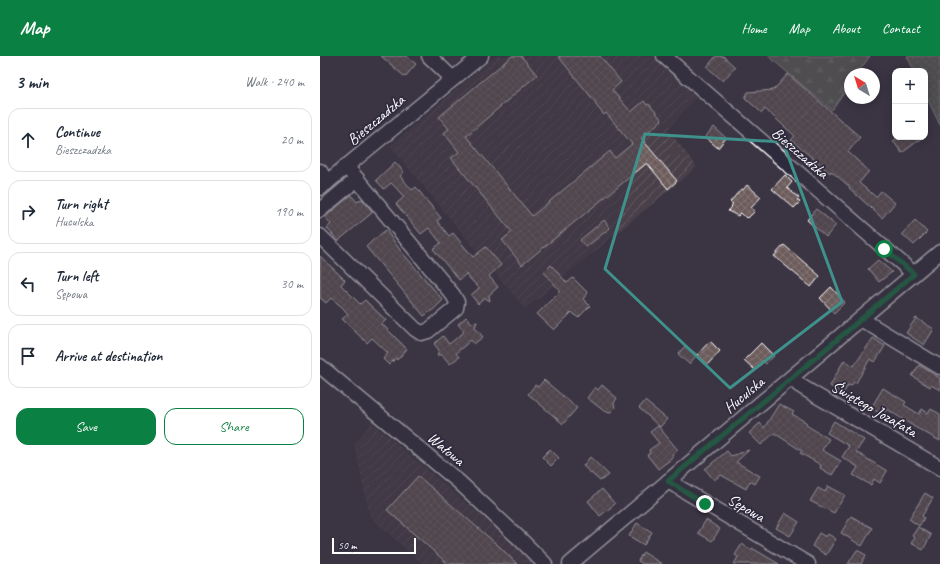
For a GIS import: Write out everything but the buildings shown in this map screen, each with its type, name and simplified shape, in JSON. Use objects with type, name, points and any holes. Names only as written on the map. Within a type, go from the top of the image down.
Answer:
[{"type":"street","points":[[429,56],[453,79]]},
{"type":"street","name":"Bieszczadzka","points":[[322,180],[346,166],[481,56]]},
{"type":"street","name":"Bieszczadzka","points":[[664,56],[914,274]]},
{"type":"street","points":[[320,236],[421,333],[433,328],[456,308],[457,302],[453,295],[346,166]]},
{"type":"street","points":[[320,210],[357,179]]},
{"type":"street","name":"Huculska","points":[[570,564],[940,252]]},
{"type":"street","points":[[861,319],[940,367]]},
{"type":"street","name":"Wałowa","points":[[320,366],[459,482],[545,564]]},
{"type":"street","name":"Świętego Jozafata","points":[[792,378],[812,393],[940,468]]},
{"type":"street","name":"Sępowa","points":[[668,481],[808,564]]},
{"type":"highlighted area","points":[[645,134],[783,142],[842,302],[730,388],[605,269]]},
{"type":"shaded area","points":[[496,56],[653,56],[698,95],[668,129],[697,167],[525,309],[390,146]]},
{"type":"shaded area","points":[[372,423],[531,558],[532,564],[423,564],[370,517],[354,444]]},
{"type":"green space","points":[[768,56],[870,56],[861,68],[844,68],[844,93],[832,110]]},
{"type":"green space","points":[[907,56],[940,56],[940,125],[928,100],[928,68],[913,68]]},
{"type":"route","points":[[705,504],[668,481],[914,274],[884,249]]}]
